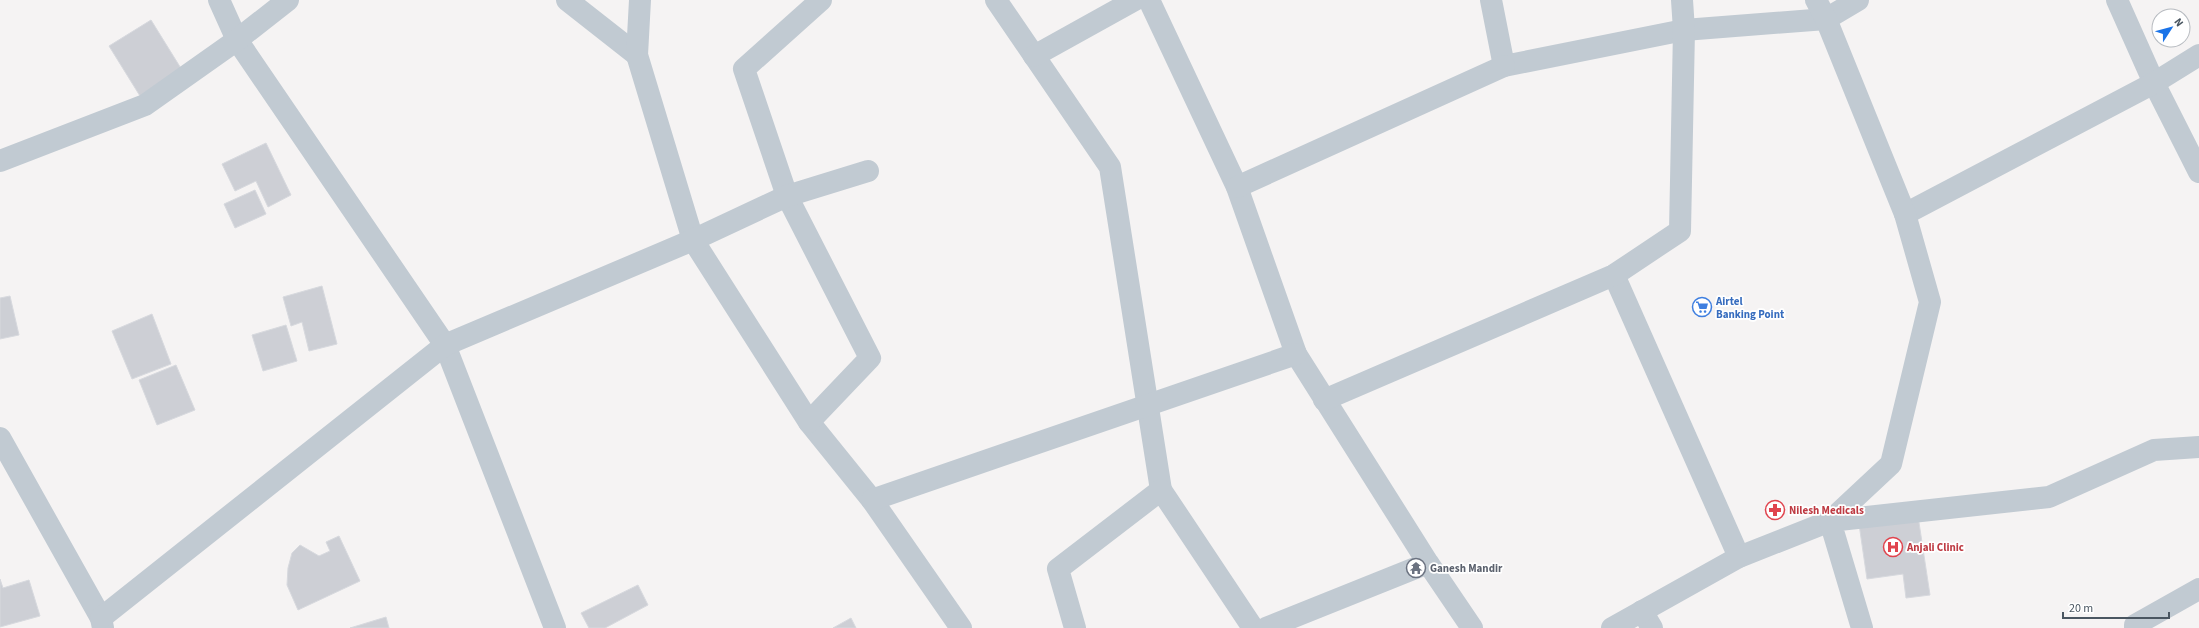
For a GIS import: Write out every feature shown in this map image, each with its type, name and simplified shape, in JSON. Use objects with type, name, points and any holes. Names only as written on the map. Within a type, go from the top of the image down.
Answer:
[{"type":"street","points":[[219,0],[237,40],[445,345],[555,628]]},
{"type":"street","points":[[0,161],[144,105],[237,40],[288,0]]},
{"type":"street","points":[[567,0],[637,55]]},
{"type":"street","points":[[640,0],[637,55],[694,240],[809,422],[872,500],[961,628]]},
{"type":"street","points":[[809,422],[870,358],[787,196],[744,69],[822,0]]},
{"type":"street","points":[[996,0],[1110,167],[1161,490],[1253,628]]},
{"type":"street","points":[[1034,56],[1136,0]]},
{"type":"street","points":[[1149,0],[1237,187],[1296,354],[1428,563],[1472,628]]},
{"type":"street","points":[[1491,0],[1504,66]]},
{"type":"street","points":[[1324,400],[1614,275],[1680,230],[1684,30],[1682,0]]},
{"type":"street","points":[[1816,0],[1826,19],[1905,214],[1930,302],[1891,464],[1830,521]]},
{"type":"street","points":[[1237,187],[1504,66],[1684,30],[1826,19],[1858,0]]},
{"type":"street","points":[[2117,0],[2154,83],[2199,172]]},
{"type":"street","points":[[1905,214],[2154,83],[2199,55]]},
{"type":"street","points":[[0,438],[102,623],[445,345],[694,240],[787,196],[868,171]]},
{"type":"street","points":[[1614,275],[1739,557]]},
{"type":"street","points":[[872,500],[1296,354]]},
{"type":"street","points":[[1612,628],[1647,620],[1739,557],[1830,521],[2049,497],[2154,450],[2199,447]]},
{"type":"street","points":[[1075,628],[1058,569],[1161,490]]},
{"type":"street","points":[[1830,521],[1862,628]]},
{"type":"street","points":[[1266,628],[1428,563]]},
{"type":"street","points":[[2135,628],[2135,625],[2199,589]]},
{"type":"building","points":[[151,20],[182,70],[140,96],[109,46]]},
{"type":"building","points":[[266,143],[291,195],[268,207],[256,181],[235,191],[222,164]]},
{"type":"building","points":[[255,190],[266,214],[235,228],[224,204]]},
{"type":"building","points":[[322,286],[337,344],[309,351],[302,322],[291,326],[283,297]]},
{"type":"building","points":[[10,296],[19,335],[0,339],[0,298]]},
{"type":"building","points":[[152,314],[171,364],[132,379],[112,331]]},
{"type":"building","points":[[286,325],[297,361],[263,371],[252,335]]},
{"type":"building","points":[[176,365],[195,410],[157,425],[139,380]]},
{"type":"building","points":[[1918,516],[1930,595],[1906,598],[1903,574],[1867,579],[1859,524]]},
{"type":"building","points":[[339,536],[360,581],[298,610],[287,585],[288,568],[292,553],[300,545],[319,556],[330,551],[326,542]]},
{"type":"building","points":[[0,579],[3,588],[29,580],[40,616],[0,627]]},
{"type":"building","points":[[638,585],[648,605],[605,628],[589,628],[581,613]]},
{"type":"building","points":[[386,617],[389,628],[350,628]]},
{"type":"building","points":[[851,618],[856,628],[833,628]]},
{"type":"place","name":"Airtel Banking Point","points":[[1702,307]]},
{"type":"place","name":"Nilesh Medicals","points":[[1775,510]]},
{"type":"place","name":"Anjali Clinic","points":[[1893,547]]},
{"type":"place","name":"Ganesh Mandir","points":[[1416,568]]}]
